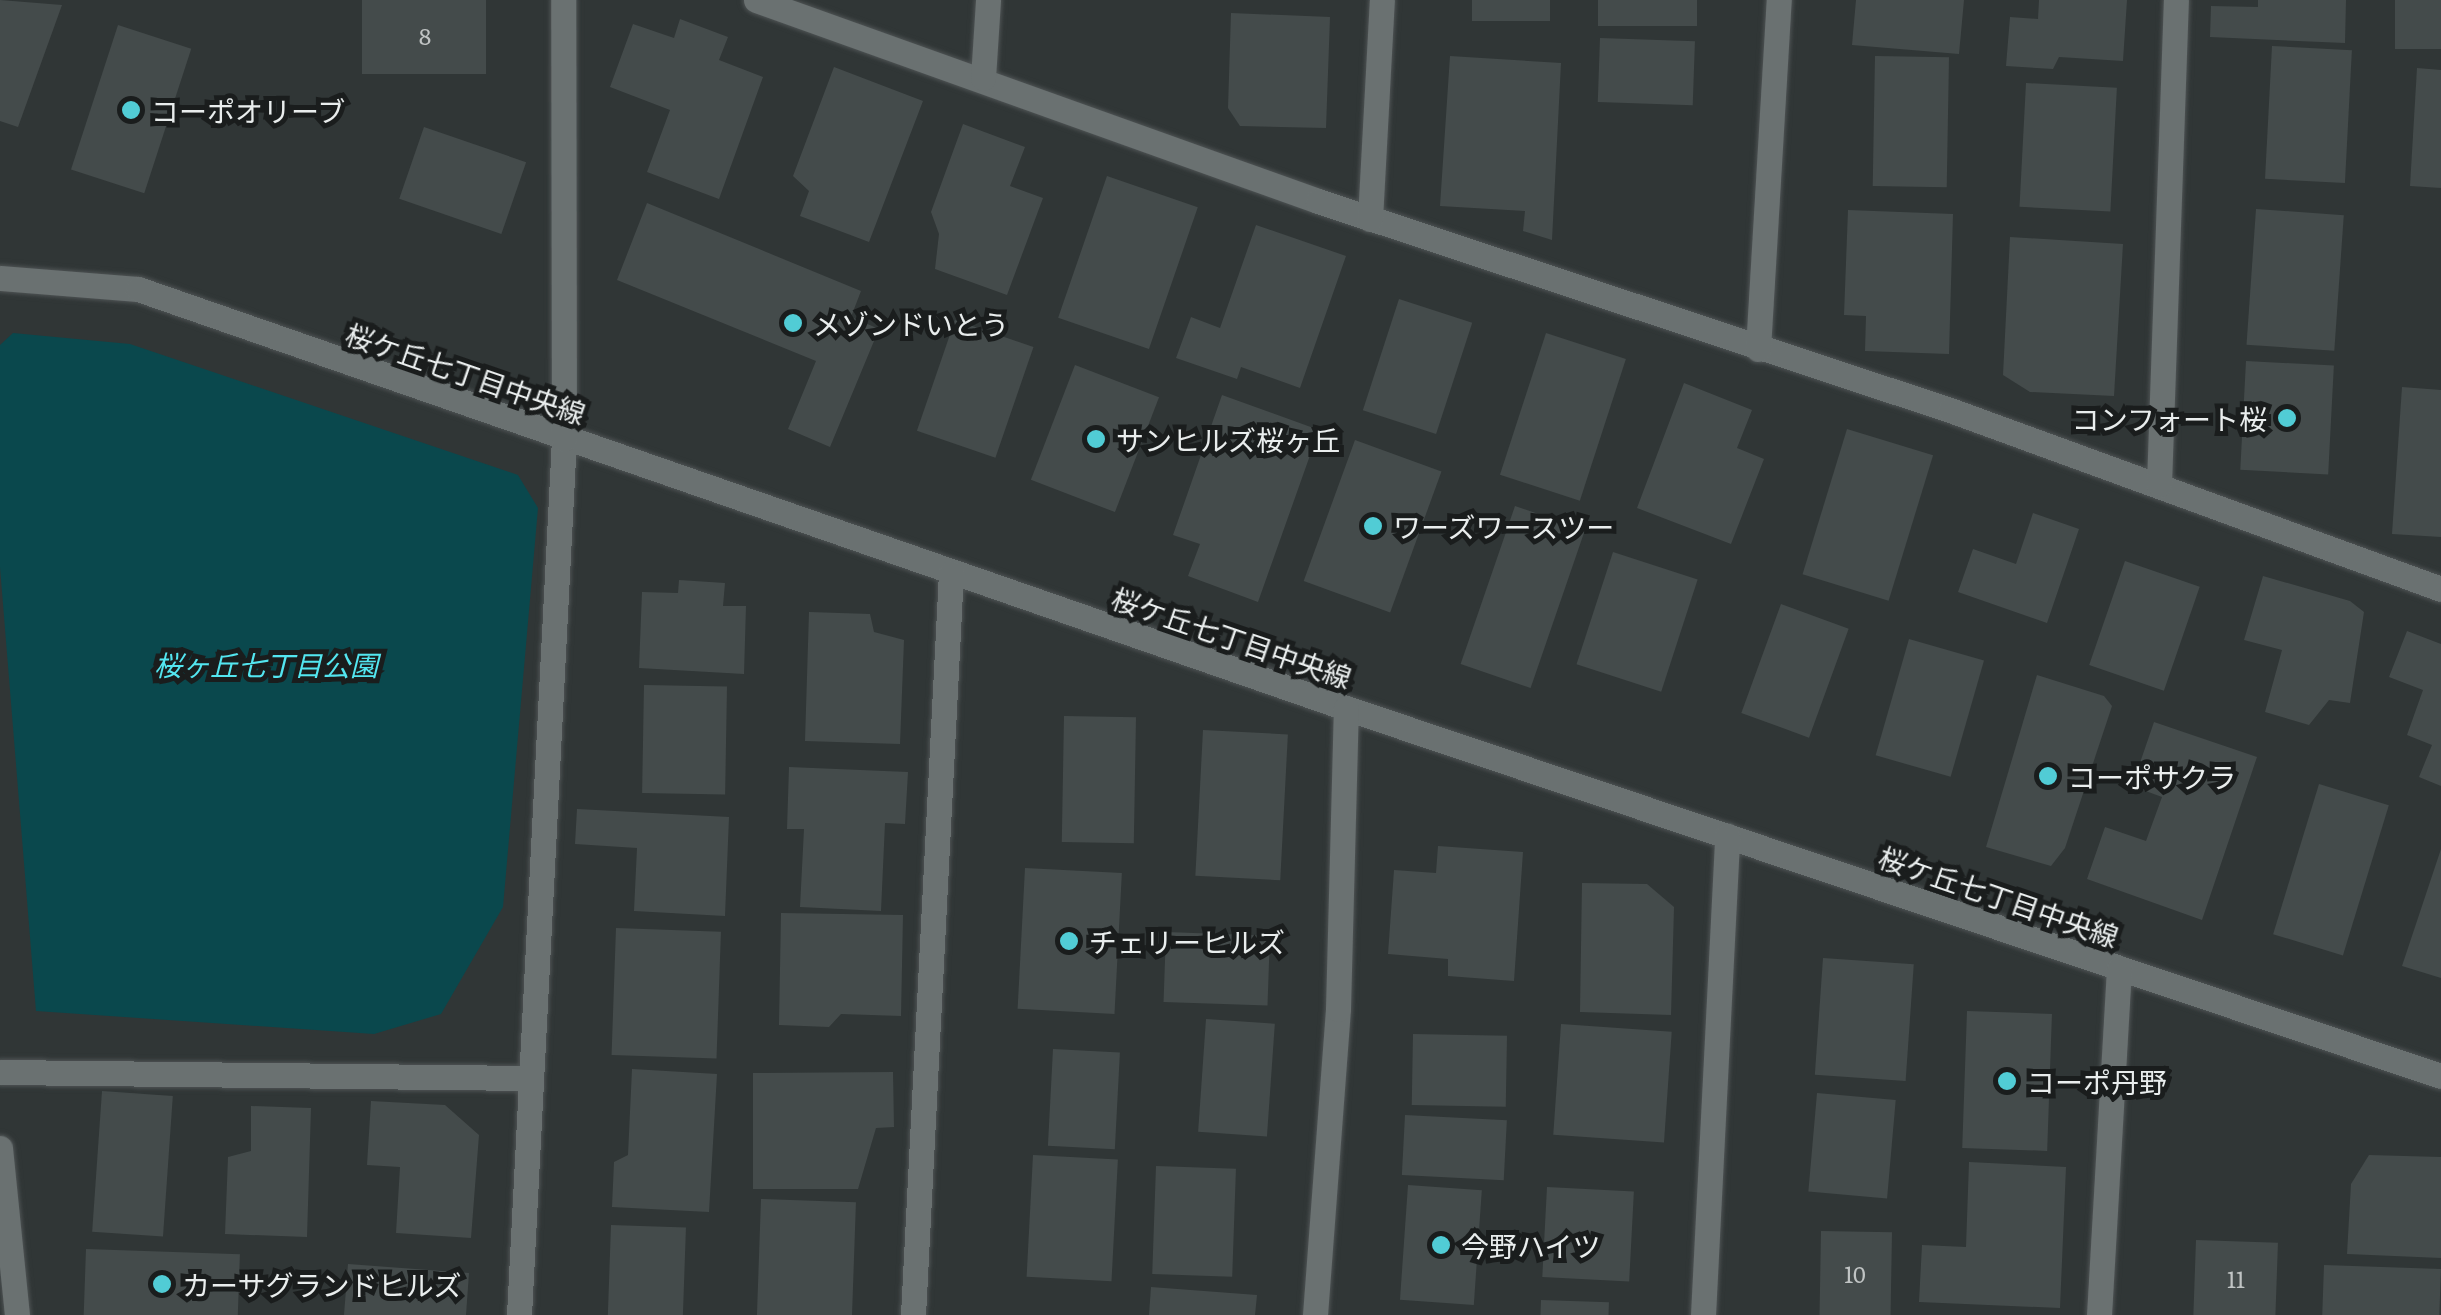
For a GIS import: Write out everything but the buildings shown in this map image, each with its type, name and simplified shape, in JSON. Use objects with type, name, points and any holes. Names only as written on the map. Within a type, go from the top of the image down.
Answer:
[{"type":"street","points":[[519,1315],[564,439],[563,0]]},
{"type":"street","points":[[756,0],[1370,219],[2158,484],[2441,589]]},
{"type":"street","points":[[983,78],[988,0]]},
{"type":"street","points":[[1370,219],[1382,0]]},
{"type":"street","points":[[1758,349],[1779,0]]},
{"type":"street","points":[[2158,484],[2176,0]]},
{"type":"street","name":"桜ケ丘七丁目中央線","points":[[0,278],[138,289],[1346,708],[2441,1076]]},
{"type":"street","points":[[914,1315],[951,573]]},
{"type":"street","points":[[1315,1315],[1338,1008],[1346,708]]},
{"type":"street","points":[[1703,1315],[1727,836]]},
{"type":"street","points":[[2099,1315],[2118,968]]},
{"type":"street","points":[[0,1072],[530,1078]]},
{"type":"street","points":[[0,1148],[17,1315]]},
{"type":"green space","name":"桜ヶ丘七丁目公園","points":[[13,333],[130,344],[518,475],[538,508],[503,907],[441,1014],[374,1034],[36,1011],[0,567],[0,345]]},
{"type":"place","name":"コーポオリーブ","points":[[131,110]]},
{"type":"place","name":"メゾンドいとう","points":[[793,323]]},
{"type":"place","name":"コンフォート桜","points":[[2287,418]]},
{"type":"place","name":"サンヒルズ桜ヶ丘","points":[[1096,439]]},
{"type":"place","name":"ワーズワースツー","points":[[1373,526]]},
{"type":"place","name":"コーポサクラ","points":[[2048,776]]},
{"type":"place","name":"チェリーヒルズ","points":[[1069,941]]},
{"type":"place","name":"コーポ丹野","points":[[2007,1081]]},
{"type":"place","name":"今野ハイツ","points":[[1441,1245]]},
{"type":"place","name":"カーサグランドヒルズ","points":[[162,1284]]}]
